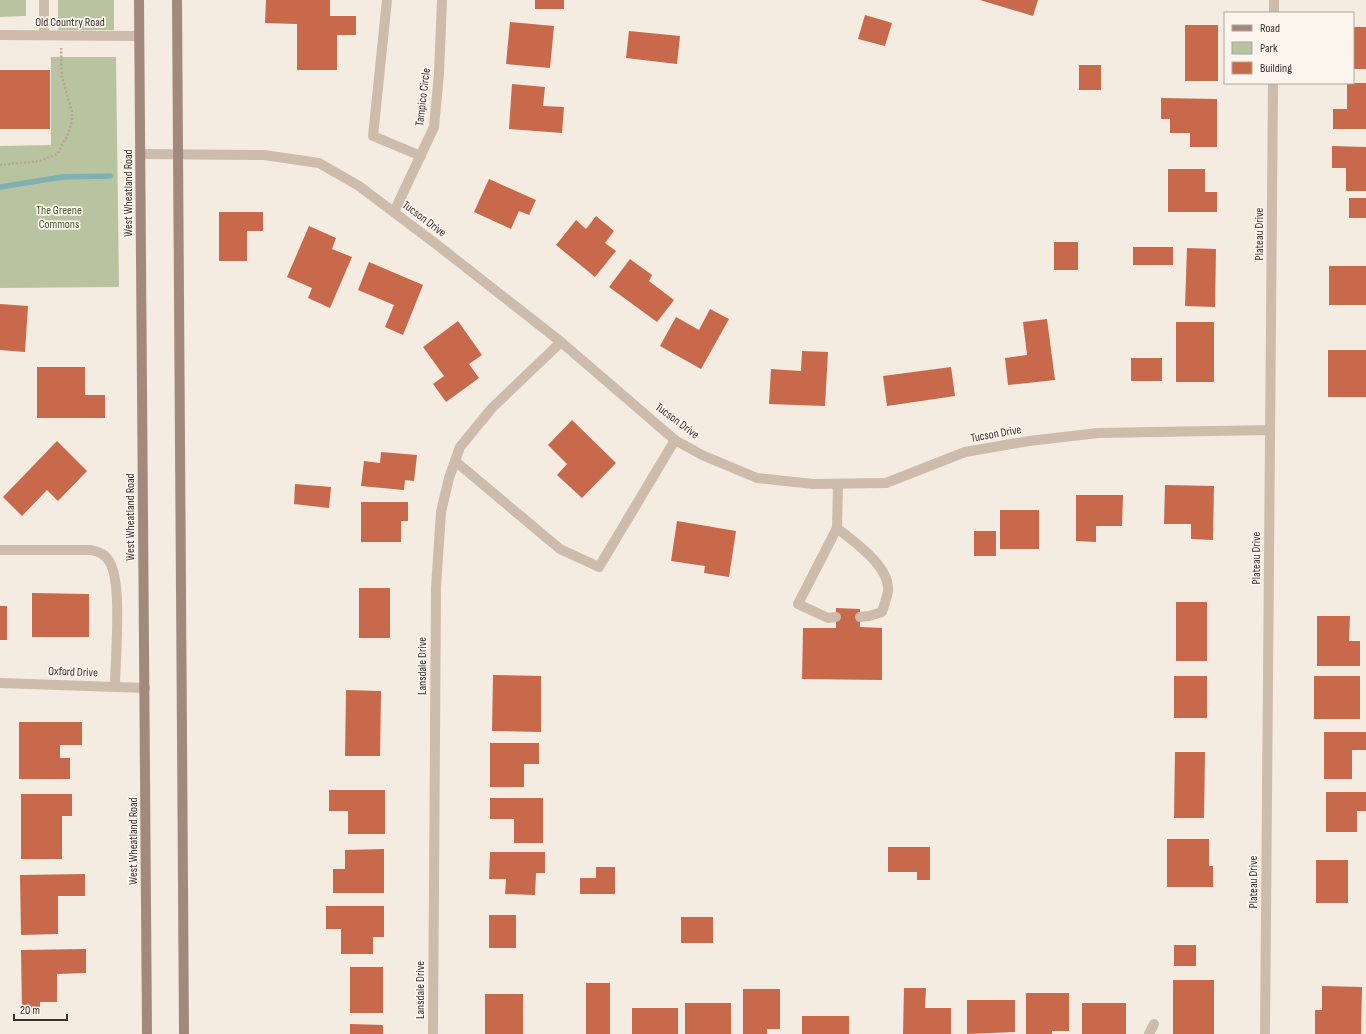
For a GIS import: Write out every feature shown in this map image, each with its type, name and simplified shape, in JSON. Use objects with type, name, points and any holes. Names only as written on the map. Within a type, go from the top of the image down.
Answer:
[{"type":"main road","name":"West Wheatland Road","points":[[139,0],[147,1034]]},
{"type":"main road","points":[[177,0],[184,1034]]},
{"type":"street","points":[[44,0],[44,35]]},
{"type":"street","points":[[387,0],[373,136],[421,156]]},
{"type":"street","name":"Tampico Circle","points":[[394,212],[434,127],[439,74],[442,0]]},
{"type":"street","points":[[1274,0],[1274,12]]},
{"type":"street","name":"Old Country Road","points":[[0,35],[139,36]]},
{"type":"street","name":"Plateau Drive","points":[[1265,1034],[1273,84]]},
{"type":"street","name":"Tucson Drive","points":[[140,154],[264,155],[319,163],[359,186],[394,212],[561,342],[675,440],[702,455],[757,478],[813,484],[886,483],[965,452],[1036,440],[1098,433],[1270,430]]},
{"type":"street","name":"Lansdale Drive","points":[[433,1034],[436,588],[442,512],[449,478],[460,447],[492,408],[561,342]]},
{"type":"street","points":[[455,461],[560,549],[599,567],[675,440]]},
{"type":"street","points":[[836,617],[828,618],[798,604],[837,528],[838,484]]},
{"type":"street","points":[[837,528],[870,556],[884,571],[888,590],[882,612],[860,617]]},
{"type":"street","points":[[0,550],[92,550],[102,553],[109,560],[117,583],[115,686]]},
{"type":"street","name":"Oxford Drive","points":[[0,683],[144,688]]},
{"type":"street","points":[[1149,1034],[1154,1024]]},
{"type":"path","points":[[0,165],[40,161],[57,154],[68,135],[72,121],[72,112],[62,77],[61,35]]},
{"type":"green space","points":[[0,0],[26,0],[26,16],[0,17]]},
{"type":"green space","points":[[58,0],[114,0],[114,30],[58,30]]},
{"type":"green space","name":"The Greene Commons","points":[[51,57],[116,57],[119,287],[0,288],[0,146],[51,145]]},
{"type":"building","points":[[266,0],[330,0],[330,16],[356,16],[356,35],[337,35],[337,70],[297,70],[297,24],[265,23]]},
{"type":"building","points":[[535,0],[564,0],[564,9],[535,9]]},
{"type":"building","points":[[980,0],[1038,0],[1033,16]]},
{"type":"building","points":[[865,15],[892,23],[885,46],[858,39]]},
{"type":"building","points":[[510,22],[554,26],[550,68],[506,64]]},
{"type":"building","points":[[1185,25],[1218,25],[1218,81],[1185,81]]},
{"type":"building","points":[[1354,27],[1366,27],[1366,69],[1354,69]]},
{"type":"building","points":[[629,31],[680,36],[677,64],[626,58]]},
{"type":"building","points":[[1079,65],[1101,65],[1101,90],[1079,90]]},
{"type":"building","points":[[0,70],[50,70],[50,129],[0,129]]},
{"type":"building","points":[[1366,83],[1366,129],[1333,129],[1333,109],[1347,109],[1347,84]]},
{"type":"building","points":[[512,84],[545,87],[543,106],[564,107],[562,133],[509,129]]},
{"type":"building","points":[[1161,98],[1217,99],[1217,147],[1190,147],[1190,133],[1170,133],[1170,119],[1161,119]]},
{"type":"building","points":[[1332,146],[1366,147],[1366,191],[1346,191],[1346,168],[1332,168]]},
{"type":"building","points":[[1168,169],[1205,169],[1205,192],[1217,192],[1217,212],[1168,212]]},
{"type":"building","points":[[489,179],[536,200],[529,215],[519,211],[511,229],[474,212]]},
{"type":"building","points":[[1349,198],[1366,198],[1366,218],[1349,218]]},
{"type":"building","points":[[219,212],[263,212],[263,231],[247,231],[247,261],[219,261]]},
{"type":"building","points":[[596,216],[614,231],[605,243],[616,251],[595,277],[556,245],[576,220],[586,229]]},
{"type":"building","points":[[309,226],[336,238],[332,249],[352,257],[330,308],[308,298],[312,288],[287,277]]},
{"type":"building","points":[[1054,242],[1078,242],[1078,270],[1054,270]]},
{"type":"building","points":[[1133,247],[1173,247],[1173,265],[1133,265]]},
{"type":"building","points":[[1187,248],[1216,249],[1215,307],[1185,306]]},
{"type":"building","points":[[630,259],[652,275],[649,281],[674,300],[657,322],[609,287]]},
{"type":"building","points":[[369,262],[423,285],[403,335],[385,327],[394,305],[358,290]]},
{"type":"building","points":[[1329,266],[1366,266],[1366,305],[1329,305]]},
{"type":"building","points":[[0,304],[28,306],[25,352],[0,350]]},
{"type":"building","points":[[710,309],[729,319],[701,369],[660,346],[676,317],[699,330]]},
{"type":"building","points":[[1047,319],[1055,380],[1008,385],[1005,358],[1027,355],[1023,322]]},
{"type":"building","points":[[458,321],[482,355],[469,364],[479,378],[446,402],[433,384],[444,376],[423,347]]},
{"type":"building","points":[[1176,322],[1214,322],[1214,382],[1176,382]]},
{"type":"building","points":[[1328,350],[1366,350],[1366,397],[1328,397]]},
{"type":"building","points":[[802,351],[828,352],[825,406],[769,404],[771,369],[801,371]]},
{"type":"building","points":[[1131,358],[1162,358],[1162,381],[1131,381]]},
{"type":"building","points":[[37,367],[85,367],[85,395],[105,395],[105,418],[37,418]]},
{"type":"building","points":[[951,367],[955,396],[887,406],[883,376]]},
{"type":"building","points":[[572,420],[616,463],[582,498],[557,475],[567,464],[548,445]]},
{"type":"building","points":[[57,441],[87,471],[58,501],[47,490],[22,516],[3,497]]},
{"type":"building","points":[[381,452],[417,455],[414,481],[405,480],[404,490],[361,486],[364,461],[380,463]]},
{"type":"building","points":[[295,484],[331,487],[329,508],[294,504]]},
{"type":"building","points":[[1165,485],[1214,486],[1213,540],[1191,539],[1191,524],[1164,524]]},
{"type":"building","points":[[1076,495],[1123,495],[1122,526],[1096,526],[1096,542],[1076,541]]},
{"type":"building","points":[[361,502],[408,502],[408,521],[401,521],[401,542],[361,542]]},
{"type":"building","points":[[1000,510],[1039,510],[1039,549],[1000,549]]},
{"type":"building","points":[[677,521],[736,531],[729,577],[704,573],[705,566],[671,561]]},
{"type":"building","points":[[974,531],[996,531],[996,556],[974,556]]},
{"type":"building","points":[[359,588],[390,588],[390,638],[359,638]]},
{"type":"building","points":[[32,593],[89,594],[89,637],[32,637]]},
{"type":"building","points":[[1176,602],[1207,602],[1207,661],[1176,661]]},
{"type":"building","points":[[0,606],[7,606],[7,640],[0,640]]},
{"type":"building","points":[[836,608],[860,609],[860,627],[882,628],[882,680],[802,679],[803,628],[836,628]]},
{"type":"building","points":[[1317,616],[1350,616],[1349,641],[1360,641],[1360,666],[1317,666]]},
{"type":"building","points":[[493,675],[541,676],[541,732],[492,731]]},
{"type":"building","points":[[1174,676],[1207,676],[1207,718],[1174,718]]},
{"type":"building","points":[[1314,676],[1360,676],[1360,719],[1314,719]]},
{"type":"building","points":[[346,690],[381,691],[380,756],[345,756]]},
{"type":"building","points":[[19,722],[82,722],[82,745],[60,745],[60,758],[70,758],[70,779],[19,779]]},
{"type":"building","points":[[1324,732],[1366,732],[1366,750],[1352,750],[1352,779],[1324,779]]},
{"type":"building","points":[[490,743],[539,743],[539,764],[524,764],[524,787],[490,787]]},
{"type":"building","points":[[1175,752],[1205,752],[1204,818],[1174,818]]},
{"type":"building","points":[[329,790],[385,790],[385,834],[348,834],[348,811],[329,811]]},
{"type":"building","points":[[1326,792],[1366,792],[1366,811],[1357,811],[1357,832],[1326,832]]},
{"type":"building","points":[[21,794],[72,794],[72,816],[62,816],[62,859],[21,859]]},
{"type":"building","points":[[490,798],[543,798],[543,843],[514,843],[514,819],[490,819]]},
{"type":"building","points":[[1167,839],[1209,839],[1209,866],[1213,866],[1213,887],[1167,887]]},
{"type":"building","points":[[888,847],[930,847],[930,880],[917,880],[917,872],[888,872]]},
{"type":"building","points":[[384,849],[384,893],[333,893],[333,869],[345,869],[345,850]]},
{"type":"building","points":[[490,852],[545,852],[545,873],[536,873],[535,895],[505,894],[506,879],[489,879]]},
{"type":"building","points":[[1316,860],[1348,860],[1348,903],[1316,903]]},
{"type":"building","points":[[596,867],[615,867],[615,894],[580,894],[580,878],[596,878]]},
{"type":"building","points":[[85,874],[85,896],[58,896],[58,934],[21,935],[20,875]]},
{"type":"building","points":[[326,906],[384,906],[384,937],[373,937],[373,954],[341,954],[341,929],[326,929]]},
{"type":"building","points":[[489,915],[516,915],[516,948],[489,948]]},
{"type":"building","points":[[681,917],[713,917],[713,943],[681,943]]},
{"type":"building","points":[[1174,945],[1196,945],[1196,966],[1174,966]]},
{"type":"building","points":[[86,949],[86,973],[57,974],[57,1002],[40,1002],[40,1012],[22,1012],[21,950]]},
{"type":"building","points":[[350,967],[383,967],[383,1013],[350,1013]]},
{"type":"building","points":[[1173,980],[1214,980],[1214,1034],[1173,1034]]},
{"type":"building","points":[[586,983],[610,983],[610,1034],[586,1034]]},
{"type":"building","points":[[1322,986],[1362,987],[1361,1034],[1315,1034],[1315,1010],[1322,1010]]},
{"type":"building","points":[[904,988],[926,988],[925,1008],[951,1008],[951,1034],[903,1034]]},
{"type":"building","points":[[743,989],[780,989],[780,1029],[767,1029],[767,1034],[743,1034]]},
{"type":"building","points":[[1026,993],[1069,993],[1069,1031],[1052,1031],[1052,1034],[1026,1034]]},
{"type":"building","points":[[485,994],[523,994],[523,1034],[485,1034]]},
{"type":"building","points":[[967,1000],[1015,1000],[1015,1032],[967,1034]]},
{"type":"building","points":[[685,1003],[731,1003],[731,1034],[685,1034]]},
{"type":"building","points":[[1082,1003],[1126,1003],[1126,1034],[1082,1034]]},
{"type":"building","points":[[632,1008],[678,1008],[678,1034],[632,1034]]},
{"type":"building","points":[[802,1016],[849,1016],[849,1034],[802,1034]]},
{"type":"building","points":[[350,1024],[383,1025],[383,1034],[350,1034]]},
{"type":"waterway","points":[[0,187],[62,177],[110,176]]}]
